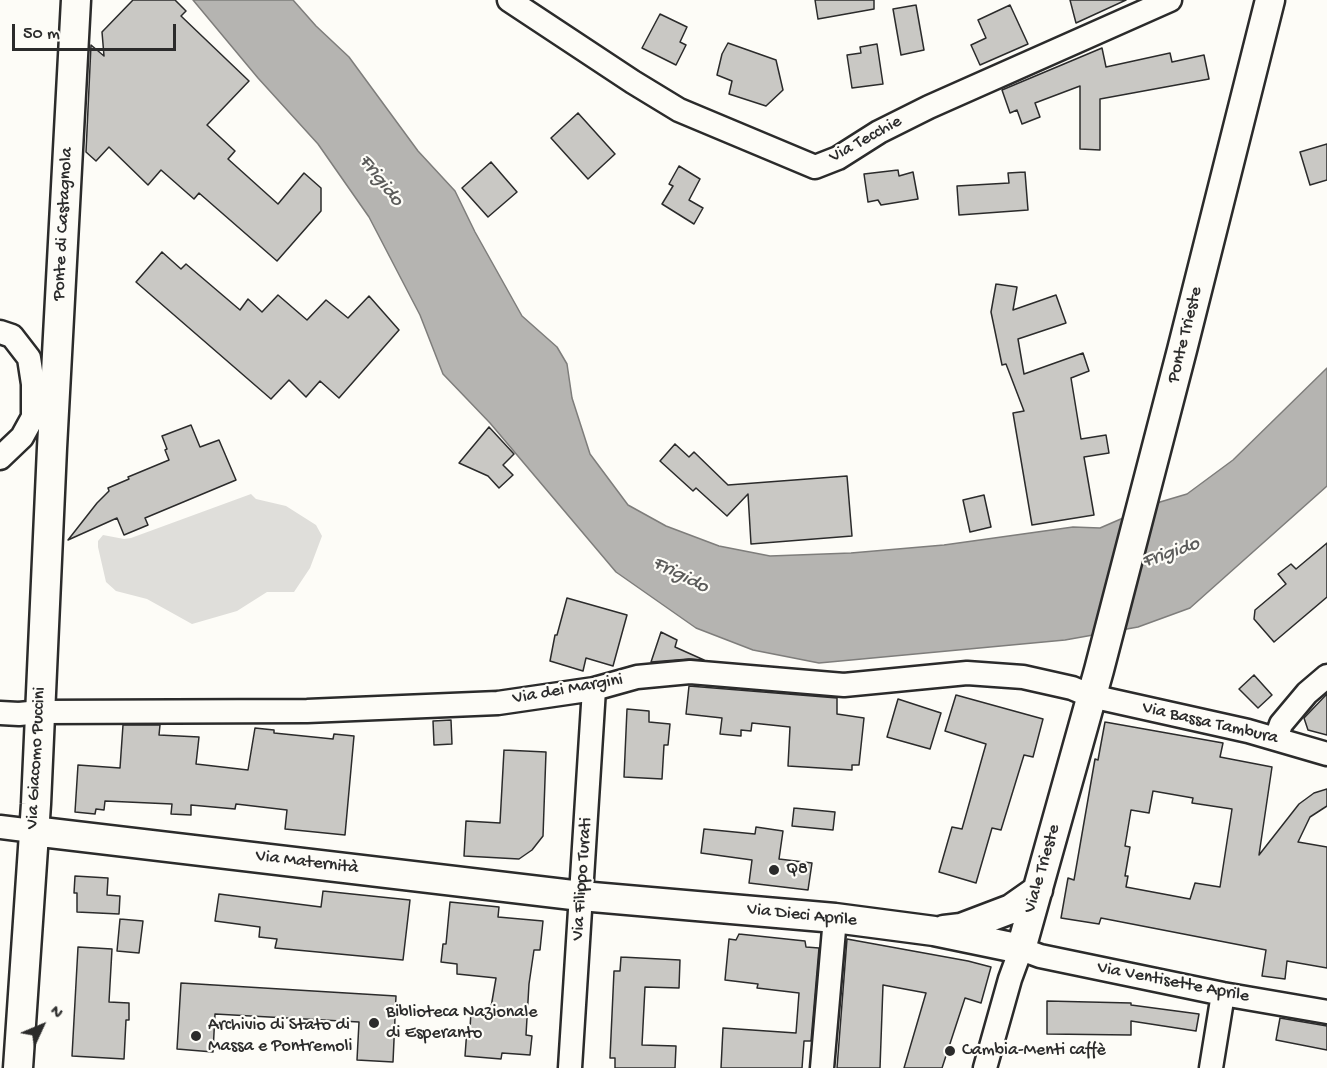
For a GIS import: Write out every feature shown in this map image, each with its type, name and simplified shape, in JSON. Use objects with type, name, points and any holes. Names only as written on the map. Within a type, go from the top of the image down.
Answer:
[{"type":"main road","name":"Ponte di Castagnola","points":[[52,448],[76,0]]},
{"type":"main road","name":"Ponte Trieste","points":[[1099,670],[1270,0]]},
{"type":"main road","name":"Via Giacomo Puccini","points":[[18,1068],[40,712],[52,448]]},
{"type":"main road","name":"Viale Trieste","points":[[1021,949],[1099,670]]},
{"type":"main road","name":"Via Maternità","points":[[33,831],[581,896]]},
{"type":"main road","points":[[934,931],[961,928],[1011,909],[1038,890]]},
{"type":"main road","name":"Via Dieci Aprile","points":[[581,896],[835,918],[934,931],[1021,949]]},
{"type":"street","name":"Via Tecchie","points":[[509,0],[679,110],[815,167],[838,158],[879,132],[929,107],[1170,0]]},
{"type":"street","points":[[0,332],[12,336],[29,358],[33,417],[22,437],[0,458]]},
{"type":"street","name":"Via dei Margini","points":[[0,713],[308,711],[498,703],[594,689],[637,677],[690,672],[844,686],[967,673],[1023,677],[1072,688],[1091,696]]},
{"type":"street","points":[[1276,739],[1281,724],[1307,693],[1327,676]]},
{"type":"street","name":"Via Filippo Turati","points":[[570,1068],[594,689]]},
{"type":"street","name":"Via Bassa Tambura","points":[[1091,696],[1248,731],[1327,754]]},
{"type":"street","points":[[0,827],[33,831]]},
{"type":"street","points":[[822,1068],[835,918]]},
{"type":"street","name":"Via Ventisette Aprile","points":[[1021,949],[1040,956],[1223,994],[1327,1012]]},
{"type":"street","name":"Viale Trieste","points":[[985,1068],[1010,979],[1021,949]]},
{"type":"street","points":[[1210,1068],[1223,994]]},
{"type":"shaded area","points":[[251,494],[256,499],[286,506],[316,525],[322,536],[310,568],[294,592],[267,592],[237,611],[192,624],[147,599],[116,591],[106,582],[98,547],[98,541],[103,535],[131,538]]},
{"type":"water","name":"Frigido","points":[[193,0],[293,0],[316,26],[349,57],[418,151],[455,191],[522,316],[557,347],[567,364],[572,398],[590,454],[628,505],[666,526],[719,546],[770,556],[851,553],[944,545],[1073,527],[1100,528],[1160,502],[1187,494],[1233,460],[1327,368],[1327,486],[1190,608],[1138,627],[1065,640],[819,663],[753,650],[696,628],[616,572],[490,423],[443,374],[420,315],[369,217],[318,144],[258,78]]},
{"type":"building","points":[[133,0],[175,0],[186,11],[181,16],[249,81],[207,125],[235,151],[228,159],[278,204],[304,173],[321,188],[321,211],[277,261],[199,193],[194,199],[161,170],[148,185],[109,147],[96,161],[86,152],[91,45],[104,56],[102,32]]},
{"type":"building","points":[[815,0],[874,0],[874,9],[818,19]]},
{"type":"building","points":[[1070,0],[1126,0],[1076,23]]},
{"type":"building","points":[[916,5],[924,50],[901,55],[893,9]]},
{"type":"building","points":[[1010,5],[1028,44],[980,65],[971,45],[986,38],[978,20]]},
{"type":"building","points":[[660,14],[687,27],[680,42],[686,45],[676,65],[642,48]]},
{"type":"building","points":[[728,43],[776,60],[783,90],[766,106],[729,94],[732,81],[717,75],[722,54]]},
{"type":"building","points":[[877,44],[883,84],[852,88],[847,55],[861,53],[860,47]]},
{"type":"building","points":[[1102,48],[1106,67],[1170,53],[1172,62],[1204,55],[1209,79],[1100,99],[1100,150],[1080,149],[1080,86],[1035,103],[1040,117],[1022,124],[1017,110],[1010,113],[1002,90]]},
{"type":"building","points":[[578,113],[615,154],[588,179],[551,138]]},
{"type":"building","points":[[1327,144],[1327,180],[1310,185],[1300,152]]},
{"type":"building","points":[[491,162],[517,192],[488,217],[462,188]]},
{"type":"building","points":[[679,166],[700,179],[689,200],[703,208],[694,224],[662,204],[673,186],[669,184]]},
{"type":"building","points":[[898,170],[899,176],[913,172],[918,199],[881,205],[878,200],[868,202],[864,174]]},
{"type":"building","points":[[1025,172],[1028,210],[959,215],[957,186],[1009,183],[1008,173]]},
{"type":"building","points":[[162,252],[181,269],[186,264],[240,310],[248,299],[262,312],[278,295],[307,320],[326,300],[348,318],[369,296],[399,330],[339,398],[320,381],[306,397],[289,380],[271,399],[136,282]]},
{"type":"building","points":[[996,284],[1017,287],[1013,310],[1056,295],[1066,323],[1018,339],[1024,374],[1083,353],[1089,371],[1071,378],[1081,439],[1106,435],[1109,453],[1084,457],[1094,515],[1032,525],[1013,413],[1024,411],[1006,364],[1002,365],[991,312]]},
{"type":"building","points":[[191,425],[200,447],[219,440],[236,480],[145,518],[148,525],[124,535],[117,518],[68,540],[109,491],[108,488],[169,460],[162,436]]},
{"type":"building","points":[[489,427],[514,454],[503,465],[513,475],[499,488],[488,476],[459,463]]},
{"type":"building","points":[[675,444],[689,457],[694,452],[728,485],[847,476],[852,536],[751,544],[748,494],[727,516],[696,488],[693,491],[660,461]]},
{"type":"building","points":[[984,495],[991,527],[970,532],[963,500]]},
{"type":"building","points":[[1327,543],[1327,597],[1274,642],[1254,619],[1255,610],[1286,584],[1278,574],[1291,564],[1296,569]]},
{"type":"building","points":[[567,598],[627,615],[613,666],[586,658],[583,671],[550,661],[555,635],[557,635]]},
{"type":"building","points":[[661,632],[677,640],[675,647],[704,660],[651,662]]},
{"type":"building","points":[[1254,675],[1272,695],[1258,708],[1239,689]]},
{"type":"building","points":[[689,686],[837,698],[837,714],[864,718],[859,765],[852,765],[852,770],[788,766],[790,727],[752,723],[751,731],[741,730],[741,736],[720,734],[722,718],[686,714]]},
{"type":"building","points":[[1327,694],[1327,735],[1308,730],[1304,718]]},
{"type":"building","points":[[956,695],[1043,719],[1033,757],[1024,755],[1001,830],[992,828],[976,883],[939,872],[952,827],[962,829],[986,744],[945,731]]},
{"type":"building","points":[[898,699],[941,713],[930,749],[887,737]]},
{"type":"building","points":[[627,709],[649,711],[649,722],[670,724],[668,745],[664,745],[662,779],[624,777]]},
{"type":"building","points":[[451,720],[452,744],[434,745],[433,721]]},
{"type":"building","points":[[1105,722],[1223,743],[1220,757],[1272,767],[1259,855],[1299,804],[1314,793],[1327,789],[1327,806],[1310,817],[1298,842],[1327,847],[1327,968],[1287,961],[1285,979],[1262,976],[1266,950],[1101,918],[1099,924],[1061,918],[1068,878],[1074,880],[1095,759],[1098,760]],"holes":[[[1153,791],[1193,798],[1192,803],[1232,809],[1220,887],[1195,883],[1190,899],[1126,887],[1128,876],[1125,876],[1130,847],[1125,846],[1131,810],[1149,813]]]},
{"type":"building","points":[[123,725],[160,725],[159,735],[199,737],[196,764],[248,770],[255,728],[274,730],[274,733],[333,739],[334,734],[354,736],[345,835],[285,829],[287,810],[236,804],[235,809],[191,805],[191,815],[171,814],[172,804],[105,801],[104,810],[96,809],[95,814],[75,812],[78,765],[120,768]]},
{"type":"building","points":[[504,750],[546,752],[543,836],[532,850],[519,859],[464,856],[466,821],[500,823]]},
{"type":"building","points":[[794,808],[835,812],[833,830],[792,826]]},
{"type":"building","points":[[756,827],[783,831],[779,859],[812,863],[808,890],[749,883],[752,860],[701,853],[704,829],[755,834]]},
{"type":"building","points":[[75,876],[108,878],[107,895],[120,896],[119,914],[77,912],[77,893],[74,893]]},
{"type":"building","points":[[323,891],[410,900],[403,960],[275,948],[277,939],[259,937],[260,927],[215,921],[219,894],[321,907]]},
{"type":"building","points":[[450,902],[499,907],[498,917],[543,921],[540,950],[534,950],[529,984],[526,1035],[532,1036],[530,1055],[502,1053],[501,1059],[465,1056],[471,1011],[490,1013],[496,978],[457,974],[457,964],[441,962],[443,944],[446,944]]},
{"type":"building","points":[[120,919],[143,921],[139,953],[117,951]]},
{"type":"building","points":[[739,934],[805,941],[806,947],[819,948],[811,1041],[804,1041],[802,1068],[721,1068],[723,1028],[796,1033],[799,993],[757,988],[758,984],[725,980],[729,939],[736,940]]},
{"type":"building","points":[[847,939],[991,967],[981,1003],[965,998],[942,1068],[904,1068],[926,993],[883,985],[880,1068],[837,1068]]},
{"type":"building","points":[[78,947],[112,949],[109,1002],[129,1003],[124,1059],[72,1056]]},
{"type":"building","points":[[621,957],[680,960],[679,988],[645,987],[642,1045],[676,1046],[675,1068],[615,1068],[615,1058],[610,1058],[614,971],[620,971]]},
{"type":"building","name":"Archivio di Stato di Massa e Pontremoli","points":[[181,983],[396,996],[393,1062],[357,1060],[359,1022],[215,1014],[213,1052],[177,1049]]},
{"type":"building","points":[[1047,1001],[1131,1003],[1131,1005],[1199,1014],[1196,1031],[1131,1021],[1131,1035],[1047,1034]]},
{"type":"building","points":[[1280,1018],[1327,1026],[1327,1050],[1276,1040]]},
{"type":"place","name":"Q8","points":[[774,870]]},
{"type":"place","name":"Biblioteca Nazionale di Esperanto","points":[[374,1023]]},
{"type":"place","name":"Archivio di Stato di Massa e Pontremoli","points":[[196,1036]]},
{"type":"place","name":"Cambia-Menti caffè","points":[[950,1051]]}]
